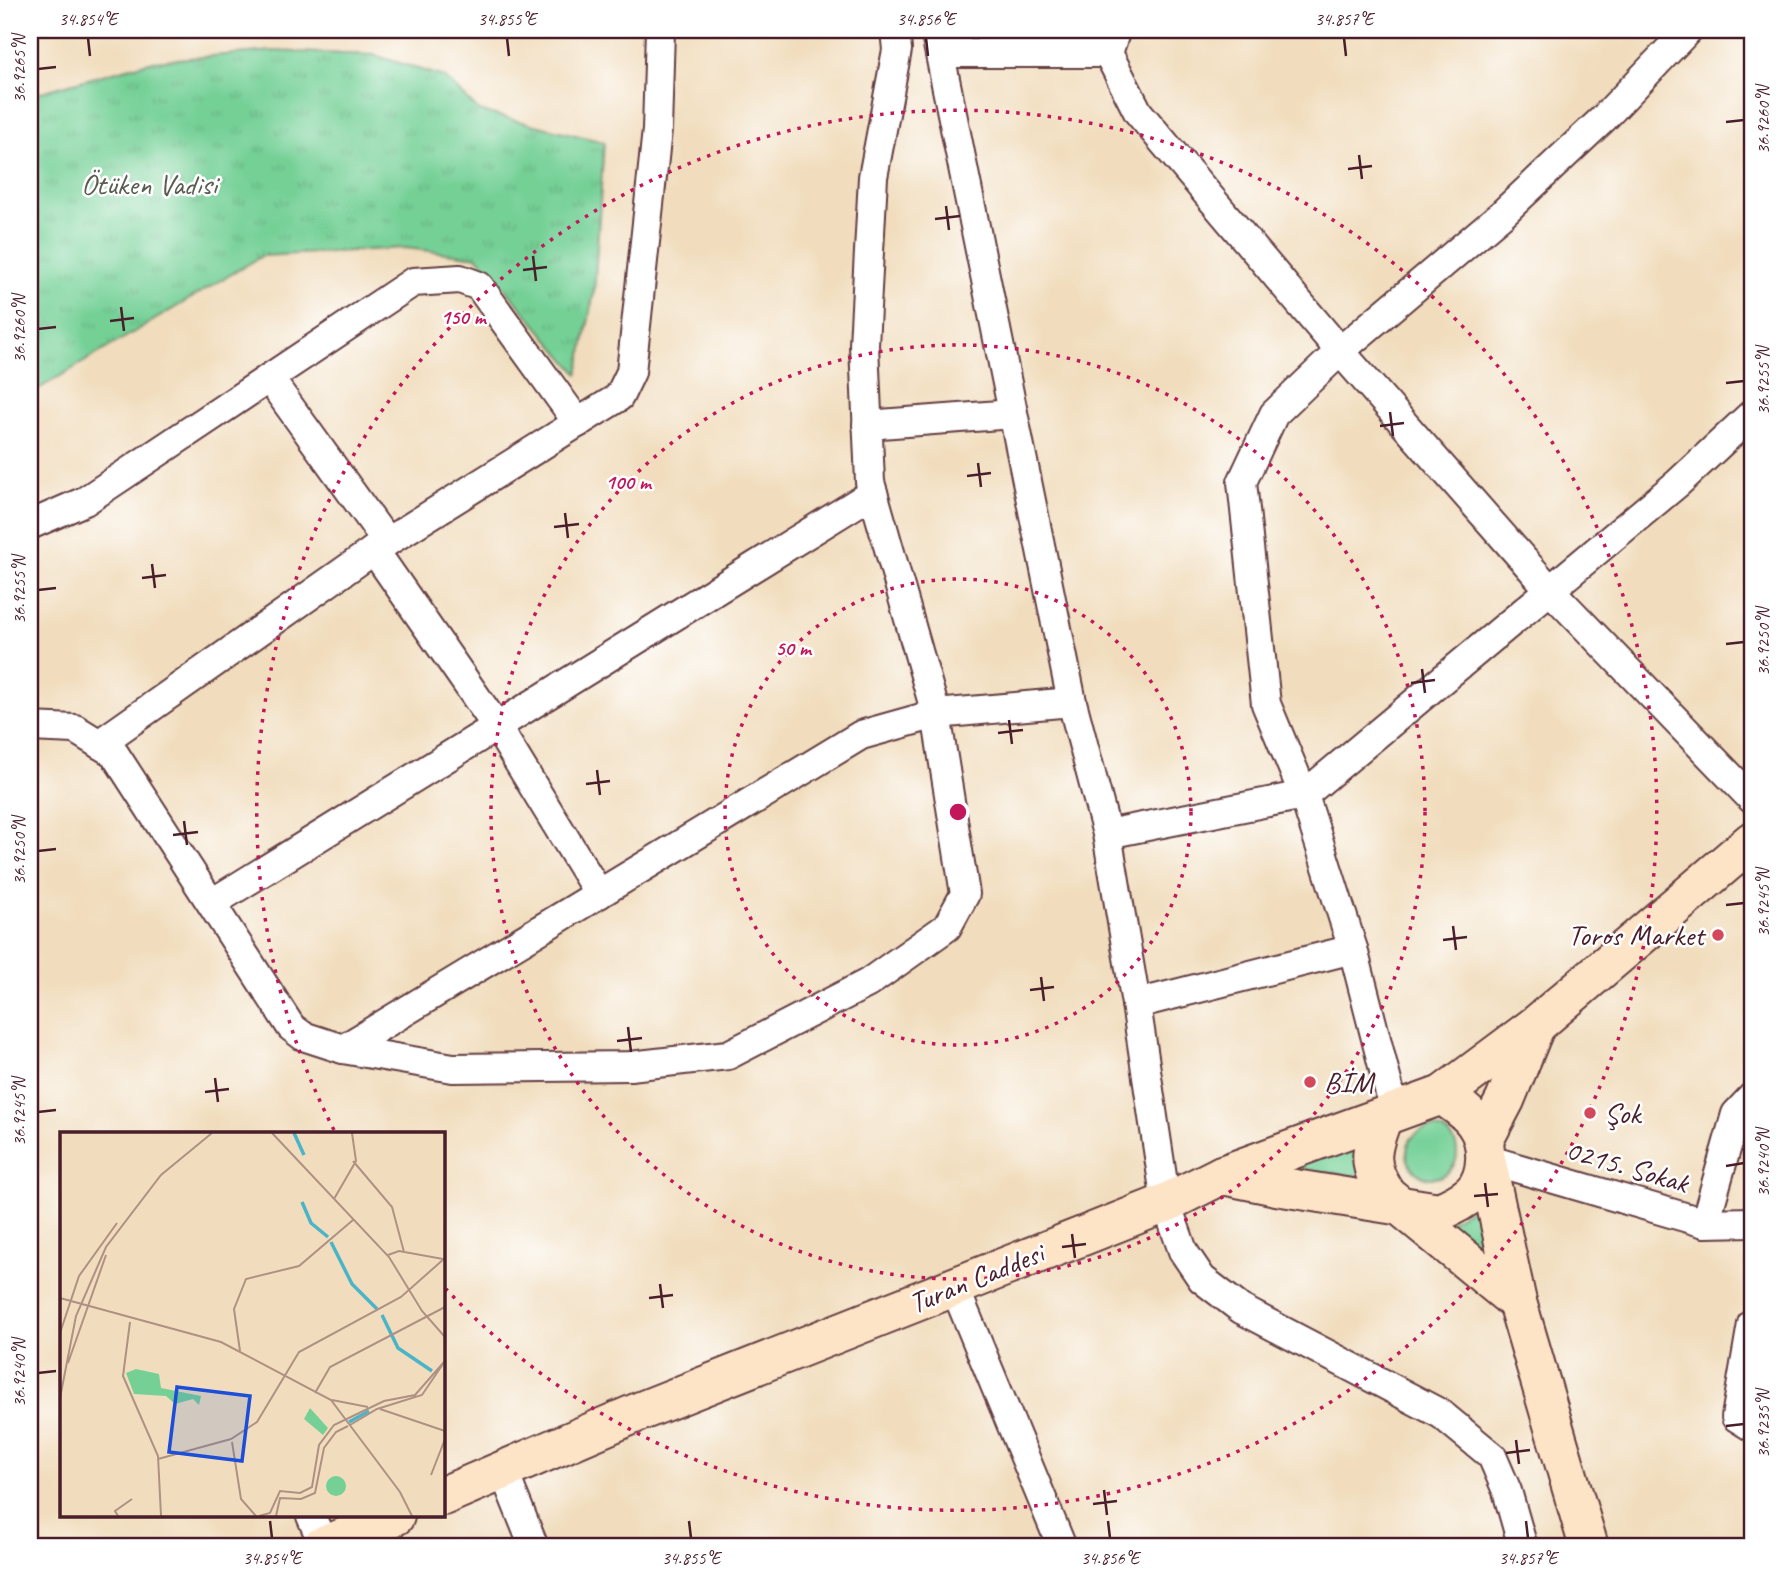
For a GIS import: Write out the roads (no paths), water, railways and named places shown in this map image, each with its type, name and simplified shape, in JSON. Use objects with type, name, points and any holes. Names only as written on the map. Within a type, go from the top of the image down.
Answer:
[{"type":"street","points":[[99,744],[381,546],[619,397],[631,372],[657,130],[660,30]]},
{"type":"street","points":[[30,727],[75,729],[114,753],[291,1027],[303,1036],[343,1049],[453,1068],[630,1066],[728,1055],[868,984],[947,927],[965,894],[936,714],[870,482],[864,345],[873,177],[896,40],[918,30]]},
{"type":"street","points":[[1517,1302],[1387,1195],[1376,1179],[1371,1161],[1373,1143],[1389,1115],[1353,950],[1304,795],[1266,704],[1242,482],[1274,414],[1340,351],[1502,214],[1604,118],[1688,30]]},
{"type":"street","points":[[1523,1547],[1507,1491],[1492,1456],[1441,1414],[1241,1309],[1202,1279],[1183,1251],[1166,1203],[1107,834],[1072,702],[938,42],[1112,41],[1138,112],[1340,351],[1551,591],[1752,799]]},
{"type":"street","points":[[30,525],[85,500],[413,282],[460,279],[479,286],[578,423]]},
{"type":"street","points":[[269,378],[381,546],[599,894]]},
{"type":"street","points":[[867,425],[1013,414]]},
{"type":"street","points":[[1107,834],[1304,795],[1678,483],[1752,414]]},
{"type":"street","points":[[212,903],[873,493]]},
{"type":"street","points":[[343,1049],[861,736],[936,714],[1072,702]]},
{"type":"street","name":"Turan Caddesi","points":[[444,1496],[641,1412],[1166,1203],[1223,1175],[1442,1095],[1536,1025],[1752,841]]},
{"type":"street","points":[[1136,1004],[1353,950]]},
{"type":"street","name":"Turan Caddesi","points":[[1485,1149],[1536,1025]]},
{"type":"street","points":[[1442,1095],[1475,1123],[1485,1149],[1517,1302],[1589,1547]]},
{"type":"street","points":[[1705,1223],[1737,1114],[1752,1097]]},
{"type":"street","points":[[1223,1175],[1439,1212],[1457,1205],[1474,1191],[1482,1177],[1485,1149]]},
{"type":"street","name":"0215. Sokak","points":[[1485,1149],[1705,1223],[1752,1222]]},
{"type":"street","points":[[954,1286],[1062,1547]]},
{"type":"street","points":[[1752,1324],[1736,1417],[1752,1427]]},
{"type":"street","points":[[503,1470],[534,1547]]},
{"type":"street","points":[[319,1536],[387,1518]]},
{"type":"place","name":"Toros Market","points":[[1718,935]]},
{"type":"place","name":"BİM","points":[[1310,1082]]},
{"type":"place","name":"Şok","points":[[1590,1113]]},
{"type":"park label","name":"Ötüken Vadisi","points":[[149,184]]}]
